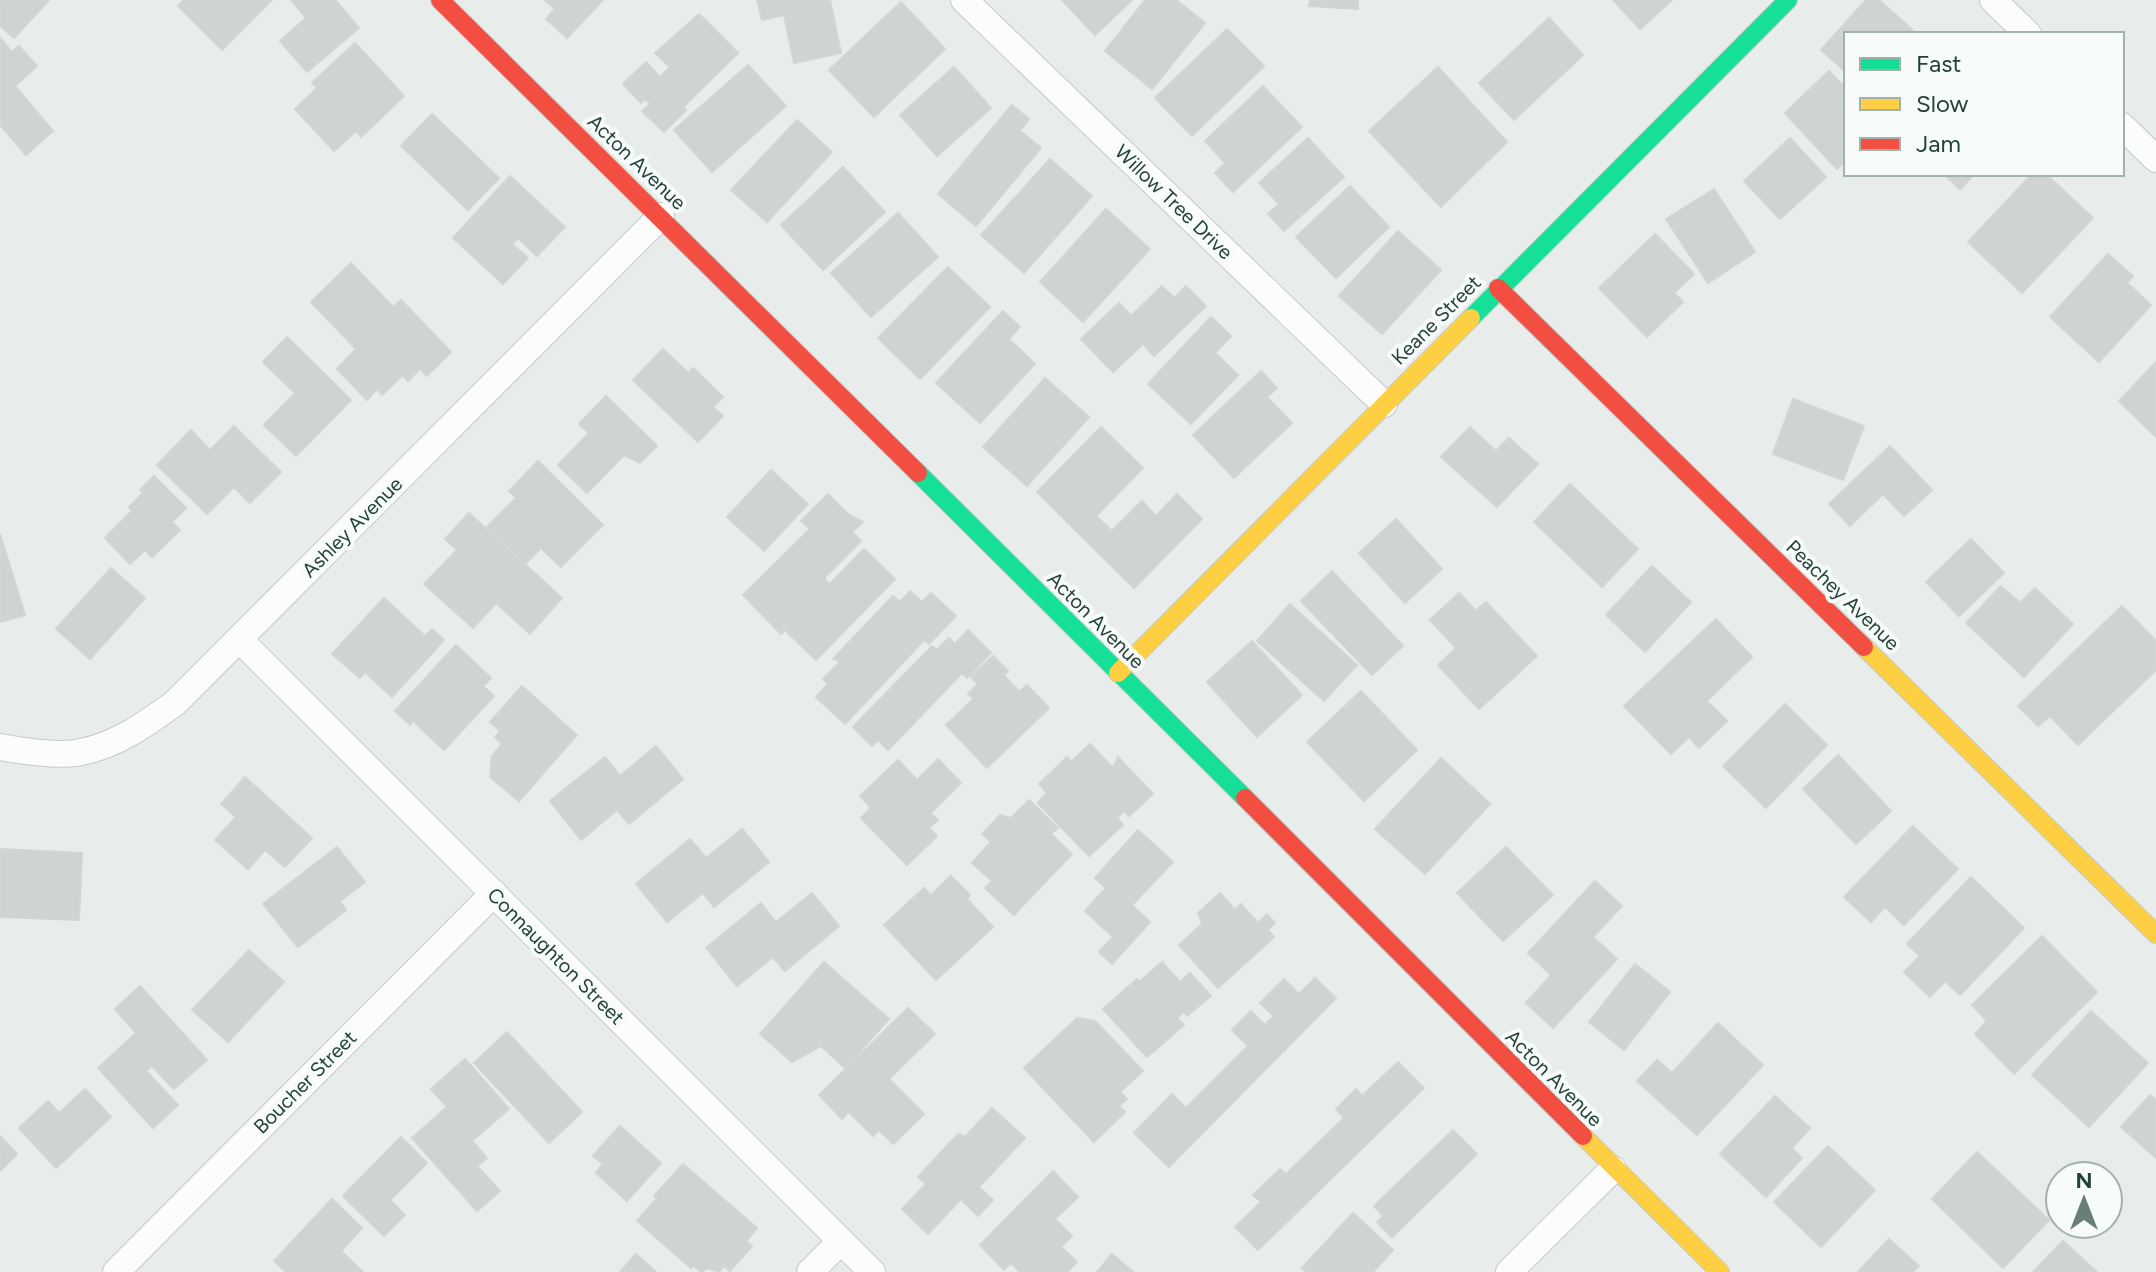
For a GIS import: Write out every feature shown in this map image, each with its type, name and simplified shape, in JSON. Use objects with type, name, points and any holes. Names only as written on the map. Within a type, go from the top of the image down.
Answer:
[{"type":"street","name":"Acton Avenue","points":[[440,0],[661,216],[1613,1169],[1720,1272]]},
{"type":"street","name":"Willow Tree Drive","points":[[964,0],[1384,404]]},
{"type":"street","name":"Keane Street","points":[[1118,673],[1788,0]]},
{"type":"street","points":[[1993,0],[2026,32]]},
{"type":"street","points":[[2124,128],[2156,159]]},
{"type":"street","name":"Ashley Avenue","points":[[0,747],[80,753],[132,733],[175,703],[661,216]]},
{"type":"street","name":"Peachey Avenue","points":[[1498,288],[2156,934]]},
{"type":"street","name":"Connaughton Street","points":[[240,640],[872,1272]]},
{"type":"street","name":"Boucher Street","points":[[116,1272],[494,893]]},
{"type":"street","points":[[1509,1272],[1613,1169]]},
{"type":"street","points":[[810,1272],[841,1241]]},
{"type":"building","points":[[0,0],[49,0],[14,38],[0,26]]},
{"type":"building","points":[[184,0],[272,0],[222,50],[178,6]]},
{"type":"building","points":[[291,0],[335,0],[359,28],[307,72],[280,41],[306,18]]},
{"type":"building","points":[[545,0],[603,0],[567,38],[546,19],[555,9]]},
{"type":"building","points":[[757,0],[830,0],[841,53],[794,63],[784,15],[762,20]]},
{"type":"building","points":[[1062,0],[1132,0],[1095,35]]},
{"type":"building","points":[[1145,0],[1176,0],[1205,23],[1152,89],[1105,51]]},
{"type":"building","points":[[1310,0],[1358,0],[1358,9],[1309,6]]},
{"type":"building","points":[[1613,0],[1672,0],[1640,29]]},
{"type":"building","points":[[1866,0],[1879,0],[1915,32],[1844,32],[1844,70],[1821,50]]},
{"type":"building","points":[[901,2],[945,49],[874,117],[829,70]]},
{"type":"building","points":[[699,14],[738,53],[683,107],[686,110],[664,132],[642,111],[650,104],[645,99],[641,103],[623,84],[646,62],[660,77],[670,67],[655,53]]},
{"type":"building","points":[[1549,18],[1583,55],[1514,120],[1479,83]]},
{"type":"building","points":[[1227,29],[1264,66],[1192,136],[1155,98]]},
{"type":"building","points":[[0,37],[12,52],[19,46],[37,66],[15,86],[53,131],[26,155],[0,125]]},
{"type":"building","points":[[355,43],[404,96],[361,137],[356,131],[334,151],[295,109],[317,88],[312,83]]},
{"type":"building","points":[[748,65],[786,106],[712,172],[674,130]]},
{"type":"building","points":[[954,67],[991,108],[937,156],[900,115]]},
{"type":"building","points":[[1438,67],[1507,142],[1441,207],[1369,131]]},
{"type":"building","points":[[1829,71],[1844,87],[1844,163],[1837,169],[1785,113]]},
{"type":"building","points":[[1263,86],[1302,127],[1233,192],[1215,173],[1225,163],[1205,141]]},
{"type":"building","points":[[1012,105],[1029,119],[1020,131],[1041,148],[976,226],[938,194]]},
{"type":"building","points":[[432,114],[499,178],[468,210],[401,146]]},
{"type":"building","points":[[797,120],[832,152],[767,222],[731,190]]},
{"type":"building","points":[[1308,138],[1344,177],[1284,231],[1268,214],[1279,204],[1259,183]]},
{"type":"building","points":[[1790,138],[1826,177],[1780,219],[1744,181]]},
{"type":"building","points":[[1050,159],[1092,196],[1024,273],[981,235]]},
{"type":"building","points":[[843,167],[885,212],[823,270],[781,225]]},
{"type":"building","points":[[510,176],[565,227],[537,256],[518,238],[512,244],[528,258],[503,284],[453,238]]},
{"type":"building","points":[[1946,176],[1973,176],[1960,189]]},
{"type":"building","points":[[2030,176],[2048,176],[2093,218],[2022,293],[1968,242]]},
{"type":"building","points":[[1350,186],[1389,227],[1336,278],[1296,237]]},
{"type":"building","points":[[1714,189],[1755,252],[1708,283],[1666,219]]},
{"type":"building","points":[[1106,209],[1150,249],[1083,322],[1040,282]]},
{"type":"building","points":[[898,213],[938,257],[871,317],[831,273]]},
{"type":"building","points":[[1398,231],[1441,270],[1382,334],[1339,296]]},
{"type":"building","points":[[1655,234],[1694,274],[1674,293],[1683,302],[1647,337],[1599,288]]},
{"type":"building","points":[[2108,254],[2133,276],[2127,283],[2151,305],[2099,362],[2050,317]]},
{"type":"building","points":[[351,263],[393,307],[401,300],[451,352],[427,376],[420,369],[408,381],[403,375],[382,395],[377,389],[367,400],[337,369],[356,349],[311,302]]},
{"type":"building","points":[[948,267],[990,307],[920,379],[878,338]]},
{"type":"building","points":[[1162,286],[1174,298],[1186,286],[1206,306],[1154,356],[1143,344],[1113,372],[1081,339],[1119,303],[1131,316]]},
{"type":"building","points":[[1003,311],[1020,327],[1009,339],[1035,364],[980,423],[936,383]]},
{"type":"building","points":[[1211,317],[1231,336],[1215,353],[1238,375],[1191,424],[1148,384]]},
{"type":"building","points":[[287,337],[351,400],[296,456],[264,425],[295,393],[263,362]]},
{"type":"building","points":[[663,349],[688,373],[693,368],[723,397],[713,407],[723,416],[698,442],[633,380]]},
{"type":"building","points":[[2156,362],[2156,437],[2119,401]]},
{"type":"building","points":[[1261,371],[1277,388],[1267,397],[1292,423],[1234,478],[1193,435]]},
{"type":"building","points":[[1045,378],[1089,417],[1027,486],[983,447]]},
{"type":"building","points":[[606,396],[657,446],[640,463],[624,455],[587,493],[558,465],[589,433],[579,424]]},
{"type":"building","points":[[1793,399],[1864,426],[1843,480],[1773,454]]},
{"type":"building","points":[[234,426],[281,472],[250,503],[234,487],[207,514],[157,465],[191,430],[210,450]]},
{"type":"building","points":[[1101,427],[1143,468],[1096,516],[1112,531],[1142,501],[1156,516],[1177,494],[1202,519],[1134,588],[1037,492]]},
{"type":"building","points":[[1470,427],[1496,451],[1509,438],[1538,464],[1497,507],[1441,457]]},
{"type":"building","points":[[1890,446],[1932,490],[1904,516],[1883,494],[1850,526],[1829,504]]},
{"type":"building","points":[[538,461],[603,525],[561,567],[541,548],[525,564],[487,527],[516,498],[509,491]]},
{"type":"building","points":[[771,470],[808,504],[764,551],[727,517]]},
{"type":"building","points":[[154,476],[186,508],[172,522],[180,530],[152,557],[145,550],[130,564],[105,538],[132,511],[129,507]]},
{"type":"building","points":[[1570,484],[1638,549],[1602,587],[1534,522]]},
{"type":"building","points":[[828,494],[849,515],[863,522],[852,532],[861,541],[824,578],[829,584],[781,634],[743,595],[810,529],[801,521]]},
{"type":"building","points":[[469,513],[562,598],[530,634],[496,603],[473,628],[424,584],[457,550],[445,539]]},
{"type":"building","points":[[1396,519],[1442,569],[1405,603],[1359,553]]},
{"type":"building","points":[[0,534],[25,615],[0,622]]},
{"type":"building","points":[[1971,539],[2004,573],[1959,616],[1926,582]]},
{"type":"building","points":[[864,549],[895,579],[816,660],[785,630]]},
{"type":"building","points":[[1652,566],[1691,602],[1645,652],[1606,615]]},
{"type":"building","points":[[111,568],[145,598],[90,659],[56,629]]},
{"type":"building","points":[[1332,571],[1403,646],[1372,675],[1301,601]]},
{"type":"building","points":[[2001,586],[2020,603],[2035,588],[2073,624],[2024,677],[1966,623]]},
{"type":"building","points":[[910,591],[922,602],[931,593],[956,616],[929,644],[924,640],[845,724],[816,697],[828,684],[823,679],[840,662],[833,659],[893,596],[900,602]]},
{"type":"building","points":[[1459,593],[1476,611],[1486,602],[1537,656],[1479,709],[1438,665],[1456,648],[1430,620]]},
{"type":"building","points":[[384,598],[425,636],[432,629],[444,640],[392,697],[365,672],[360,678],[332,654]]},
{"type":"building","points":[[1290,604],[1357,665],[1324,701],[1257,641]]},
{"type":"building","points":[[2122,606],[2156,641],[2156,670],[2078,745],[2050,716],[2038,726],[2018,706]]},
{"type":"building","points":[[1716,619],[1752,657],[1707,701],[1727,721],[1699,748],[1689,737],[1671,754],[1624,706]]},
{"type":"building","points":[[968,630],[991,653],[967,678],[962,673],[888,750],[878,740],[872,746],[853,727],[932,646],[937,650],[949,638],[955,644]]},
{"type":"building","points":[[1252,641],[1302,695],[1257,737],[1207,682]]},
{"type":"building","points":[[456,645],[491,678],[483,686],[494,696],[444,750],[413,721],[410,725],[395,711]]},
{"type":"building","points":[[993,656],[1008,671],[1004,675],[1019,692],[1027,685],[1049,708],[987,768],[946,725],[973,699],[968,694],[978,684],[971,677]]},
{"type":"building","points":[[522,686],[577,735],[519,801],[490,777],[492,756],[502,744],[495,737],[500,731],[490,722]]},
{"type":"building","points":[[1361,691],[1417,750],[1364,801],[1307,742]]},
{"type":"building","points":[[1785,704],[1827,745],[1766,808],[1723,766]]},
{"type":"building","points":[[1090,744],[1113,768],[1118,757],[1153,794],[1129,816],[1124,811],[1117,818],[1123,825],[1089,856],[1038,803],[1047,793],[1039,784],[1067,757],[1071,762]]},
{"type":"building","points":[[656,746],[683,779],[629,824],[617,810],[581,840],[550,801],[605,757],[620,776]]},
{"type":"building","points":[[1838,755],[1891,811],[1856,844],[1803,789]]},
{"type":"building","points":[[1441,758],[1490,804],[1425,874],[1375,829]]},
{"type":"building","points":[[938,759],[961,783],[931,813],[938,820],[929,828],[937,836],[907,865],[861,818],[871,808],[860,796],[898,760],[917,780]]},
{"type":"building","points":[[245,777],[312,838],[285,867],[265,850],[248,869],[215,840],[236,817],[221,804]]},
{"type":"building","points":[[1029,800],[1058,828],[1051,834],[1072,854],[1014,915],[985,888],[992,881],[972,863],[991,842],[982,834],[1000,815],[1011,818]]},
{"type":"building","points":[[1913,826],[1958,869],[1904,925],[1885,907],[1871,922],[1844,897]]},
{"type":"building","points":[[742,829],[769,862],[714,907],[703,893],[667,922],[636,884],[690,839],[706,858]]},
{"type":"building","points":[[1138,830],[1173,862],[1132,905],[1150,922],[1112,964],[1099,952],[1113,937],[1085,911],[1106,888],[1095,878]]},
{"type":"building","points":[[337,847],[365,882],[340,901],[346,910],[298,947],[263,904]]},
{"type":"building","points":[[1506,847],[1553,895],[1503,941],[1457,893]]},
{"type":"building","points":[[0,849],[82,853],[79,920],[0,917]]},
{"type":"building","points":[[951,876],[970,895],[967,899],[993,927],[936,980],[884,925],[924,888],[931,895]]},
{"type":"building","points":[[1971,877],[2024,928],[1960,995],[1945,981],[1930,997],[1904,972],[1920,956],[1907,944]]},
{"type":"building","points":[[1595,881],[1622,906],[1593,937],[1617,959],[1553,1028],[1526,1003],[1551,975],[1528,953]]},
{"type":"building","points":[[812,893],[839,926],[785,971],[773,957],[737,986],[706,948],[761,903],[776,922]]},
{"type":"building","points":[[1220,893],[1235,910],[1241,904],[1258,923],[1267,914],[1275,923],[1268,930],[1274,937],[1218,988],[1179,945],[1202,924],[1198,913]]},
{"type":"building","points":[[2042,936],[2097,992],[2014,1074],[1975,1034],[1987,1021],[1972,1005]]},
{"type":"building","points":[[249,950],[284,982],[228,1042],[192,1010]]},
{"type":"building","points":[[824,962],[889,1019],[845,1068],[821,1046],[792,1062],[760,1034]]},
{"type":"building","points":[[1162,962],[1180,982],[1190,973],[1211,996],[1187,1016],[1184,1012],[1177,1018],[1184,1025],[1147,1057],[1103,1009]]},
{"type":"building","points":[[1635,964],[1670,992],[1624,1050],[1589,1022]]},
{"type":"building","points":[[1315,978],[1336,998],[1169,1167],[1134,1133],[1172,1094],[1186,1108],[1248,1046],[1232,1030],[1251,1011],[1265,1025],[1274,1016],[1260,1003],[1284,979],[1299,994]]},
{"type":"building","points":[[140,986],[207,1060],[174,1089],[152,1066],[146,1071],[178,1105],[153,1128],[98,1068],[136,1033],[115,1009]]},
{"type":"building","points":[[908,1008],[935,1034],[889,1079],[924,1114],[893,1144],[879,1130],[873,1136],[849,1112],[842,1119],[819,1095]]},
{"type":"building","points":[[2091,1011],[2148,1063],[2089,1127],[2032,1075]]},
{"type":"building","points":[[1077,1018],[1095,1021],[1143,1071],[1120,1092],[1127,1099],[1119,1106],[1125,1112],[1094,1142],[1024,1068]]},
{"type":"building","points":[[1718,1023],[1763,1065],[1697,1135],[1637,1081],[1657,1060],[1672,1073]]},
{"type":"building","points":[[507,1032],[582,1112],[549,1143],[474,1063]]},
{"type":"building","points":[[465,1059],[509,1109],[472,1141],[487,1158],[477,1166],[500,1191],[477,1211],[412,1138],[447,1107],[431,1089]]},
{"type":"building","points":[[1398,1062],[1424,1088],[1258,1250],[1235,1227],[1261,1202],[1253,1195],[1280,1169],[1286,1174],[1344,1118],[1336,1109],[1356,1089],[1362,1096]]},
{"type":"building","points":[[85,1089],[111,1117],[56,1168],[19,1128],[48,1101],[59,1113]]},
{"type":"building","points":[[2150,1095],[2156,1100],[2156,1158],[2121,1127]]},
{"type":"building","points":[[1775,1096],[1810,1128],[1792,1148],[1802,1158],[1766,1197],[1720,1154]]},
{"type":"building","points":[[992,1108],[1025,1138],[979,1187],[993,1200],[978,1216],[961,1199],[928,1234],[902,1209],[926,1184],[918,1177],[958,1134],[965,1137]]},
{"type":"building","points":[[620,1126],[661,1163],[627,1201],[596,1173],[603,1164],[593,1156]]},
{"type":"building","points":[[1453,1130],[1477,1154],[1392,1237],[1377,1222],[1383,1216],[1374,1206]]},
{"type":"building","points":[[0,1136],[17,1154],[0,1171]]},
{"type":"building","points":[[401,1137],[427,1163],[390,1200],[405,1215],[384,1236],[343,1196]]},
{"type":"building","points":[[1828,1146],[1875,1190],[1821,1247],[1774,1202]]},
{"type":"building","points":[[1977,1152],[2044,1215],[2044,1225],[2003,1268],[1932,1199]]},
{"type":"building","points":[[683,1164],[757,1228],[746,1241],[752,1246],[730,1271],[724,1266],[719,1272],[708,1268],[701,1272],[694,1266],[691,1268],[637,1221],[657,1198],[654,1196]]},
{"type":"building","points":[[1053,1171],[1078,1197],[1055,1219],[1072,1236],[1061,1247],[1077,1262],[1067,1272],[1020,1272],[1011,1263],[1004,1270],[980,1245]]},
{"type":"building","points":[[332,1199],[362,1228],[341,1251],[363,1272],[286,1272],[274,1261]]},
{"type":"building","points":[[1353,1213],[1393,1250],[1373,1272],[1307,1272],[1302,1268]]},
{"type":"building","points":[[1889,1239],[1919,1266],[1913,1272],[1858,1272]]},
{"type":"building","points":[[2063,1241],[2097,1272],[2033,1272]]},
{"type":"building","points":[[636,1254],[656,1272],[620,1272]]},
{"type":"building","points":[[1112,1254],[1133,1272],[1097,1272]]},
{"type":"traffic: fast","points":[[1471,318],[1788,0]]},
{"type":"traffic: fast","points":[[918,473],[1245,798]]},
{"type":"traffic: slow","points":[[1118,673],[1471,318]]},
{"type":"traffic: slow","points":[[1864,647],[2156,934]]},
{"type":"traffic: slow","points":[[1583,1136],[1720,1272]]},
{"type":"traffic: jam","points":[[440,0],[918,473]]},
{"type":"traffic: jam","points":[[1498,288],[1864,647]]},
{"type":"traffic: jam","points":[[1245,798],[1583,1136]]}]
